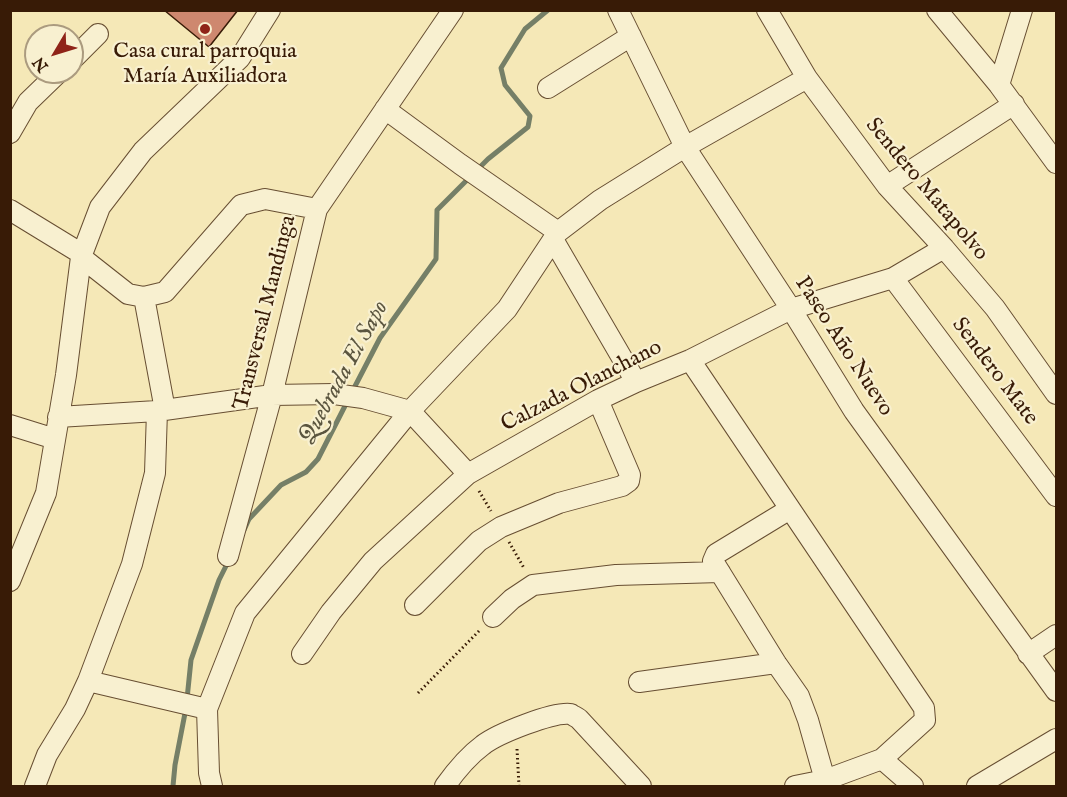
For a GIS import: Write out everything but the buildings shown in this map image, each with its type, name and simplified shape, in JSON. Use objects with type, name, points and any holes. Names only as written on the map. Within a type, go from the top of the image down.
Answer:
[{"type":"street","points":[[10,581],[46,492],[82,256],[100,207],[143,151],[235,63],[270,10]]},
{"type":"street","name":"Transversal Mandinga","points":[[228,556],[272,394],[317,209],[453,10]]},
{"type":"street","name":"Paseo Año Nuevo","points":[[618,10],[685,147],[791,309],[854,411],[1056,691]]},
{"type":"street","name":"Sendero Matapolvo","points":[[767,10],[807,78],[887,186],[995,308],[1056,394]]},
{"type":"street","points":[[937,10],[1014,104],[1056,164]]},
{"type":"street","points":[[999,85],[1022,10]]},
{"type":"street","points":[[84,48],[98,34]]},
{"type":"street","points":[[548,88],[631,36]]},
{"type":"street","points":[[212,786],[195,706],[245,613],[410,411],[507,309],[556,237],[600,200],[685,147],[807,78]]},
{"type":"street","points":[[10,133],[28,102],[47,84]]},
{"type":"street","points":[[887,186],[1014,104]]},
{"type":"street","points":[[385,109],[483,180],[556,237],[636,381]]},
{"type":"street","points":[[10,210],[82,256],[128,294],[144,297],[165,292],[241,205],[265,199],[317,209]]},
{"type":"street","name":"Calzada Olanchano","points":[[302,654],[331,612],[373,561],[468,474],[636,381],[690,360],[791,309],[893,278],[944,248]]},
{"type":"street","name":"Sendero Mate","points":[[893,278],[1056,496]]},
{"type":"street","points":[[35,786],[47,755],[75,709],[88,681],[132,564],[155,473],[161,411],[144,297]]},
{"type":"street","points":[[690,360],[924,708],[925,720],[882,759],[825,780],[795,786]]},
{"type":"street","points":[[58,417],[161,411],[272,394],[334,394],[363,398],[410,411],[468,474]]},
{"type":"street","points":[[415,605],[479,541],[501,527],[559,503],[622,486],[629,480],[630,475],[598,400]]},
{"type":"street","points":[[10,425],[55,439]]},
{"type":"street","points":[[790,509],[716,554],[713,561],[799,696],[825,780]]},
{"type":"street","points":[[493,617],[512,599],[533,585],[616,575],[720,573]]},
{"type":"street","points":[[1028,654],[1056,635]]},
{"type":"street","points":[[639,682],[776,663]]},
{"type":"street","points":[[88,681],[195,706]]},
{"type":"street","points":[[445,786],[457,770],[482,745],[516,727],[571,714],[579,719],[641,786]]},
{"type":"street","points":[[977,786],[1056,739]]},
{"type":"street","points":[[882,759],[912,786]]},
{"type":"path","points":[[418,693],[493,617]]},
{"type":"path","points":[[516,727],[519,786]]},
{"type":"waterway","name":"Quebrada El Sapo","points":[[352,392],[380,338],[436,259],[437,210],[488,159],[528,127],[530,116],[505,85],[501,68],[525,29],[548,10]]},
{"type":"waterway","name":"Quebrada El Sapo","points":[[244,530],[249,519],[281,485],[306,472],[318,459],[348,400]]},
{"type":"waterway","name":"Quebrada El Sapo","points":[[187,699],[191,660],[219,580],[229,560]]},
{"type":"waterway","name":"Quebrada El Sapo","points":[[173,786],[186,708]]},
{"type":"place","name":"Casa cural parroquia María Auxiliadora","points":[[205,29]]}]
